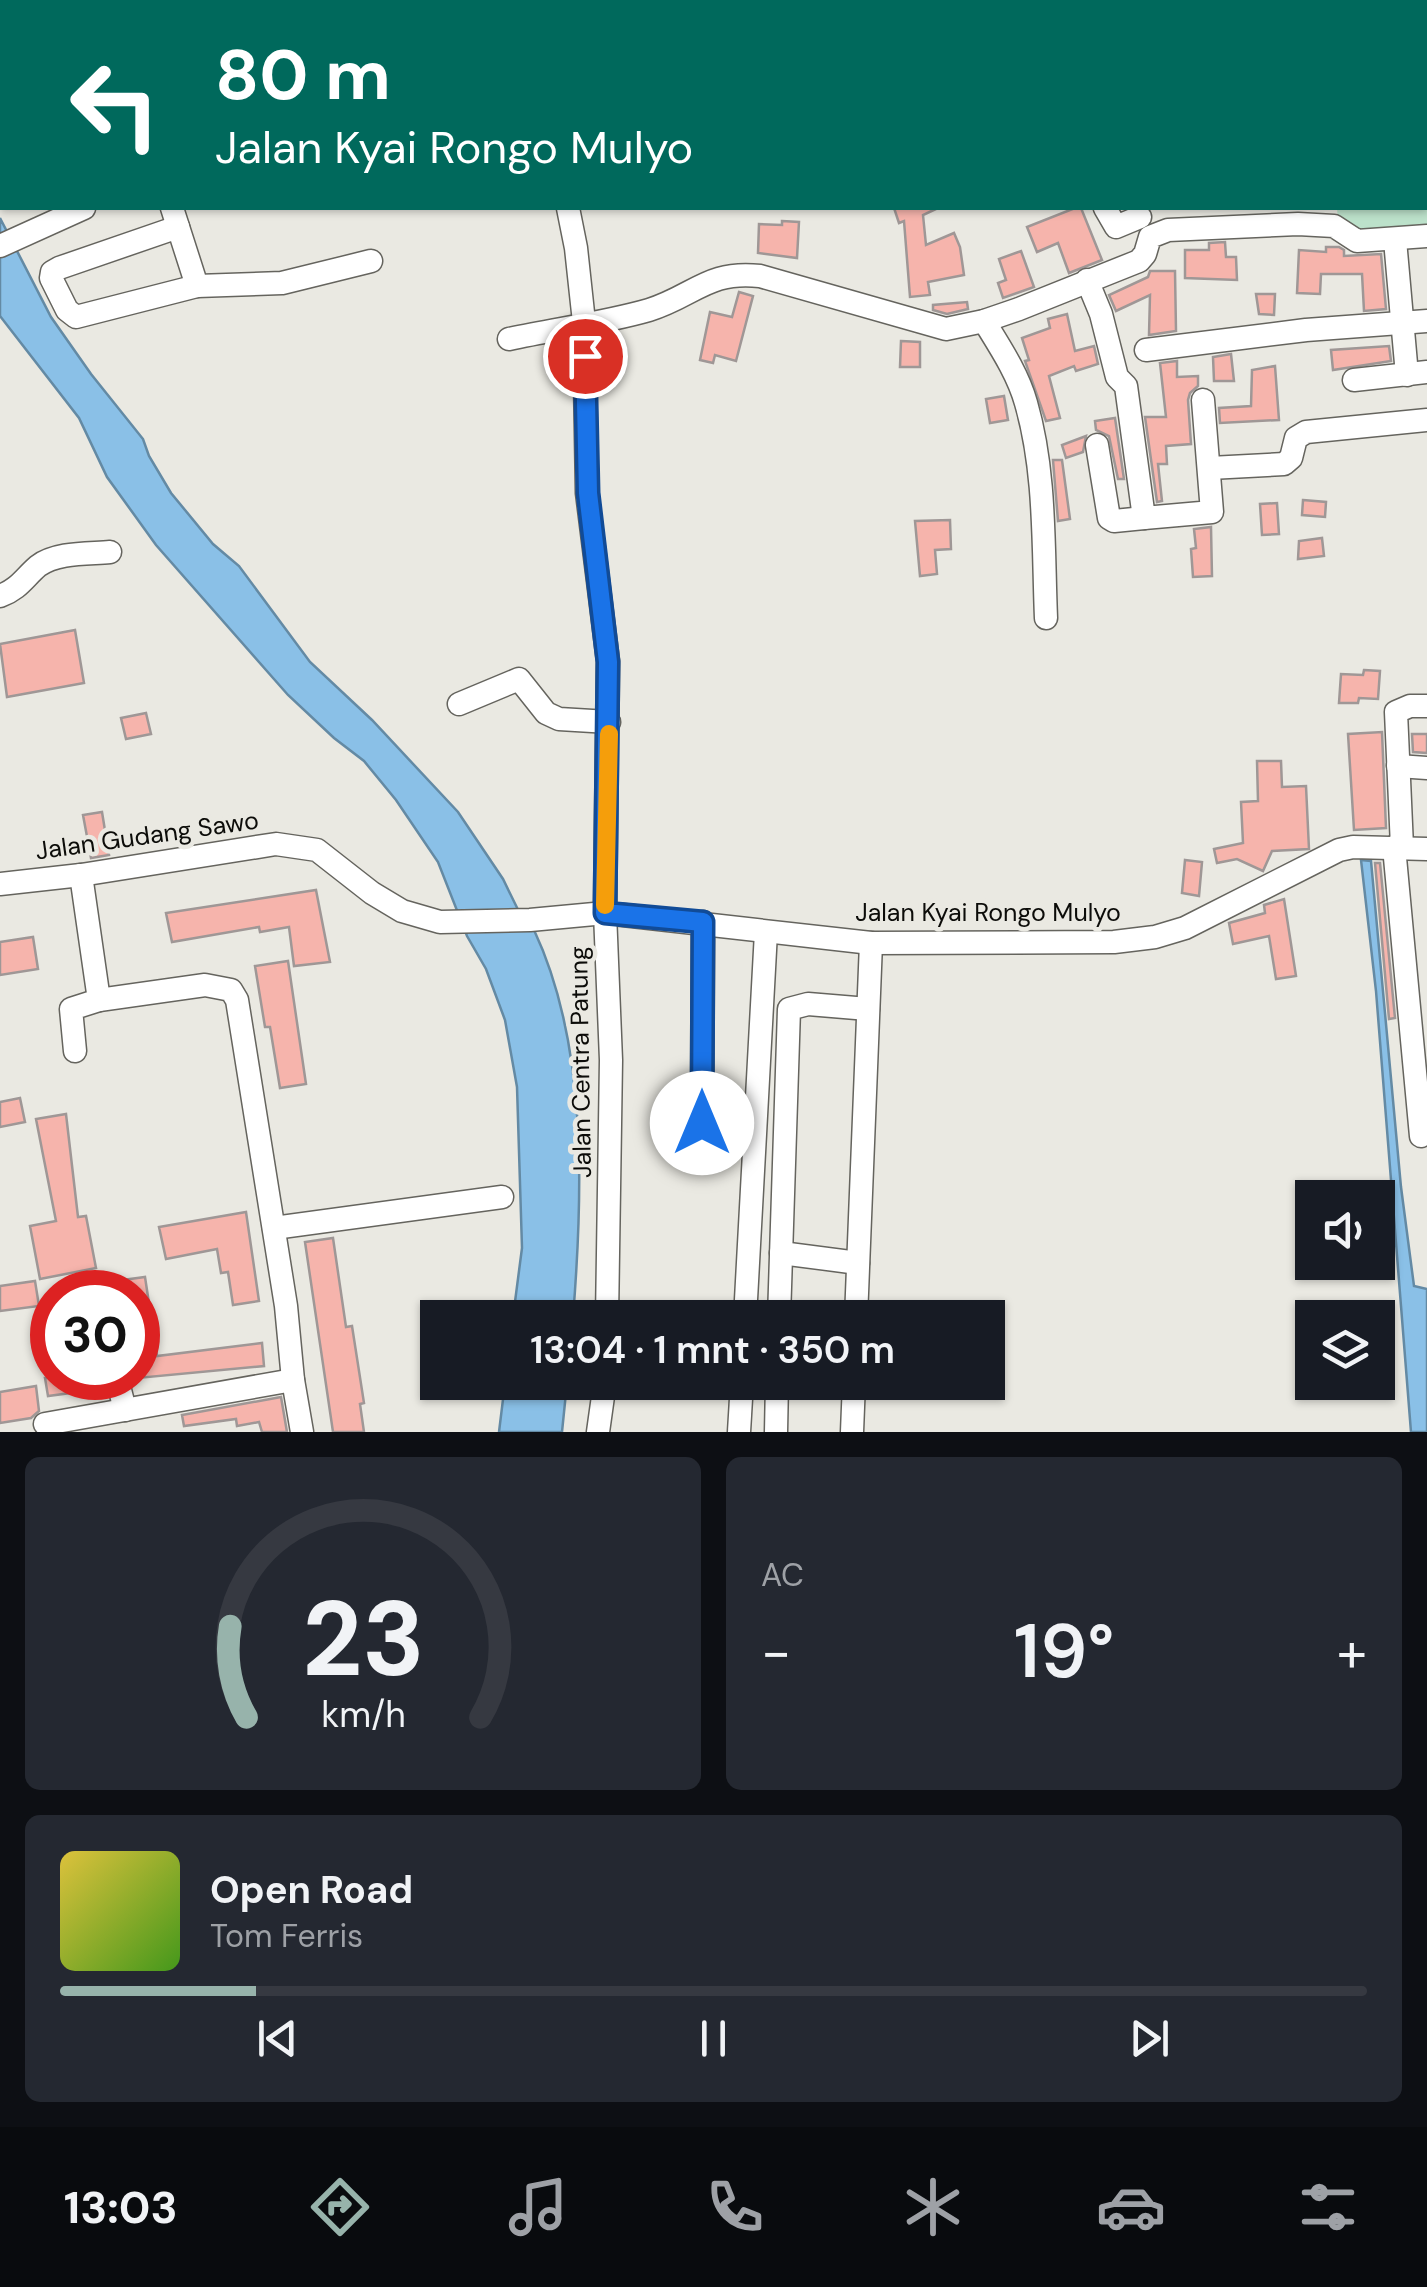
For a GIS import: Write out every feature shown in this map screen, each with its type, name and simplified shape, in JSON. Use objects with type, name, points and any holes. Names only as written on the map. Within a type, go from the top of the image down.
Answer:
[{"type":"street","points":[[8,243],[80,210]]},
{"type":"street","name":"Jalan Centra Patung","points":[[568,210],[584,322],[588,493],[608,662],[605,913],[611,1060],[608,1300]]},
{"type":"street","points":[[1105,210],[1116,227],[1142,221],[1168,230],[1298,224],[1334,226],[1358,241],[1427,236]]},
{"type":"street","points":[[197,286],[175,217],[59,268],[51,278],[67,310],[76,316],[197,286],[282,283],[371,261]]},
{"type":"street","points":[[509,339],[654,308],[714,279],[736,274],[760,276],[946,329],[984,321],[1139,261],[1145,254],[1142,221]]},
{"type":"street","points":[[1354,380],[1417,374],[1401,324],[1395,240]]},
{"type":"street","points":[[1087,280],[1101,314],[1117,376],[1126,386],[1144,518]]},
{"type":"street","points":[[1146,350],[1427,320]]},
{"type":"street","points":[[984,321],[1026,401],[1042,516],[1046,618]]},
{"type":"street","points":[[1097,445],[1108,518],[1114,521],[1212,512],[1204,400]]},
{"type":"street","points":[[1210,468],[1284,464],[1291,458],[1296,438],[1306,432],[1427,420]]},
{"type":"street","points":[[0,596],[25,583],[34,570],[53,558],[110,552]]},
{"type":"street","points":[[459,704],[519,679],[546,712],[559,718],[609,722]]},
{"type":"street","points":[[1421,1136],[1398,847],[1396,712],[1410,706],[1427,706]]},
{"type":"street","points":[[1398,766],[1427,768]]},
{"type":"street","name":"Jalan Gudang Sawo","points":[[0,884],[276,844],[317,850],[402,911],[421,918],[460,922],[530,920]]},
{"type":"street","name":"Jalan Kyai Rongo Mulyo","points":[[530,920],[605,913],[871,943],[1114,942],[1155,937],[1185,928],[1339,850],[1427,849]]},
{"type":"street","points":[[81,875],[99,1000]]},
{"type":"street","points":[[702,1123],[703,922]]},
{"type":"street","points":[[747,1300],[766,932]]},
{"type":"street","points":[[857,1300],[871,943]]},
{"type":"street","points":[[76,1051],[71,1009],[99,1000],[204,985],[231,990],[241,1011],[302,1432]]},
{"type":"street","points":[[780,1300],[789,1008],[808,1004],[868,1009]]},
{"type":"street","points":[[274,1228],[502,1198]]},
{"type":"street","points":[[781,1253],[858,1262]]},
{"type":"street","points":[[44,1424],[293,1380]]},
{"type":"street","points":[[122,1400],[125,1410]]},
{"type":"street","points":[[598,1432],[602,1400]]},
{"type":"street","points":[[739,1432],[741,1400]]},
{"type":"street","points":[[776,1432],[777,1400]]},
{"type":"street","points":[[852,1432],[853,1400]]},
{"type":"green space","points":[[1337,210],[1427,210],[1427,231],[1361,236],[1338,222]]},
{"type":"water","points":[[0,218],[51,317],[143,439],[171,493],[213,544],[239,566],[310,662],[372,720],[458,812],[503,879],[525,924],[534,930],[552,975],[573,1070],[579,1170],[574,1300],[515,1300],[522,1248],[517,1087],[505,1020],[438,862],[364,761],[288,695],[156,545],[107,477],[79,418],[0,316]]},
{"type":"water","points":[[1361,860],[1371,861],[1414,1286],[1427,1289],[1427,1432],[1411,1432],[1395,1230],[1395,1180],[1391,1180]]},
{"type":"water","points":[[503,1400],[565,1400],[562,1432],[499,1432]]},
{"type":"building","points":[[895,210],[934,210],[923,215],[926,245],[954,233],[964,275],[928,282],[930,295],[910,297],[904,221],[899,223]]},
{"type":"building","points":[[1070,210],[1082,210],[1102,260],[1069,273],[1058,243],[1037,252],[1027,227]]},
{"type":"building","points":[[782,221],[799,222],[797,258],[758,253],[759,224],[782,225]]},
{"type":"building","points":[[1225,242],[1226,257],[1236,257],[1237,280],[1185,278],[1185,250],[1209,250],[1209,243]]},
{"type":"building","points":[[1326,247],[1339,247],[1344,256],[1381,254],[1386,309],[1364,311],[1362,274],[1321,274],[1320,294],[1297,293],[1299,250],[1326,252]]},
{"type":"building","points":[[1021,251],[1034,287],[1003,298],[998,283],[1006,280],[999,259]]},
{"type":"building","points":[[1150,271],[1175,271],[1176,331],[1149,335],[1150,295],[1116,311],[1109,295],[1148,277]]},
{"type":"building","points":[[739,292],[753,296],[736,361],[715,355],[713,363],[700,360],[710,312],[732,317]]},
{"type":"building","points":[[1256,294],[1275,294],[1274,315],[1259,314]]},
{"type":"building","points":[[967,302],[968,309],[947,314],[933,310],[933,305]]},
{"type":"building","points":[[1067,314],[1075,351],[1094,346],[1098,364],[1076,371],[1074,366],[1049,376],[1060,418],[1046,421],[1025,361],[1029,360],[1022,338],[1050,328],[1048,319]]},
{"type":"building","points":[[901,341],[920,342],[920,367],[900,367]]},
{"type":"building","points":[[1389,346],[1391,361],[1333,370],[1331,350]]},
{"type":"building","points":[[1231,354],[1234,381],[1214,381],[1213,357]]},
{"type":"building","points":[[1177,361],[1177,377],[1198,376],[1198,386],[1188,400],[1191,444],[1166,446],[1167,464],[1158,464],[1162,501],[1157,502],[1145,417],[1166,417],[1160,363]]},
{"type":"building","points":[[1275,366],[1279,420],[1220,423],[1219,408],[1251,406],[1252,370]]},
{"type":"building","points":[[1004,396],[1008,420],[990,423],[986,399]]},
{"type":"building","points":[[1115,418],[1124,479],[1118,479],[1109,436],[1096,430],[1095,421]]},
{"type":"building","points":[[1086,436],[1083,452],[1066,458],[1062,445]]},
{"type":"building","points":[[1053,460],[1062,460],[1070,519],[1058,521]]},
{"type":"building","points":[[1303,500],[1326,502],[1325,517],[1302,515]]},
{"type":"building","points":[[1277,503],[1279,534],[1262,535],[1260,504]]},
{"type":"building","points":[[950,520],[951,549],[935,550],[937,574],[920,576],[915,521]]},
{"type":"building","points":[[1211,527],[1212,576],[1193,577],[1194,529]]},
{"type":"building","points":[[1322,538],[1324,556],[1298,559],[1299,541]]},
{"type":"building","points":[[75,630],[84,683],[7,697],[0,644]]},
{"type":"building","points":[[1364,670],[1380,671],[1378,699],[1339,703],[1341,674],[1363,675]]},
{"type":"building","points":[[146,713],[151,734],[126,739],[121,718]]},
{"type":"building","points":[[1382,732],[1386,828],[1354,830],[1348,734]]},
{"type":"building","points":[[1412,734],[1427,734],[1427,753],[1413,752]]},
{"type":"building","points":[[1257,761],[1281,761],[1282,787],[1306,786],[1309,849],[1272,851],[1263,871],[1237,859],[1217,863],[1214,849],[1243,843],[1241,802],[1258,801]]},
{"type":"building","points":[[102,812],[109,855],[91,858],[83,815]]},
{"type":"building","points":[[1185,860],[1202,862],[1199,896],[1182,893]]},
{"type":"building","points":[[1375,863],[1380,863],[1395,1018],[1389,1019]]},
{"type":"building","points":[[316,890],[330,962],[294,966],[289,927],[260,932],[259,927],[172,942],[166,913]]},
{"type":"building","points":[[1284,899],[1296,976],[1276,979],[1269,936],[1233,944],[1229,923],[1265,913],[1264,905]]},
{"type":"building","points":[[33,937],[38,969],[0,975],[0,942]]},
{"type":"building","points":[[288,961],[306,1084],[280,1088],[255,966]]},
{"type":"building","points":[[20,1098],[25,1122],[0,1127],[0,1102]]},
{"type":"building","points":[[66,1114],[78,1217],[86,1216],[96,1268],[38,1270],[30,1226],[56,1221],[36,1119]]},
{"type":"building","points":[[246,1212],[259,1301],[233,1305],[228,1272],[221,1273],[217,1249],[166,1259],[159,1227]]},
{"type":"building","points":[[333,1238],[346,1327],[352,1326],[364,1403],[360,1404],[364,1432],[333,1432],[305,1242]]},
{"type":"building","points":[[30,1282],[30,1307],[0,1311],[0,1286]]},
{"type":"building","points":[[262,1343],[264,1366],[160,1376],[160,1356]]},
{"type":"building","points":[[30,1387],[30,1400],[38,1400],[39,1411],[31,1418],[0,1423],[0,1392]]},
{"type":"building","points":[[281,1397],[287,1432],[262,1432],[259,1422],[237,1426],[236,1419],[184,1426],[182,1415]]},
{"type":"slow traffic","points":[[605,905],[609,734]]},
{"type":"route","points":[[585,356],[588,493],[608,662],[605,913],[703,922],[702,1123]]}]
